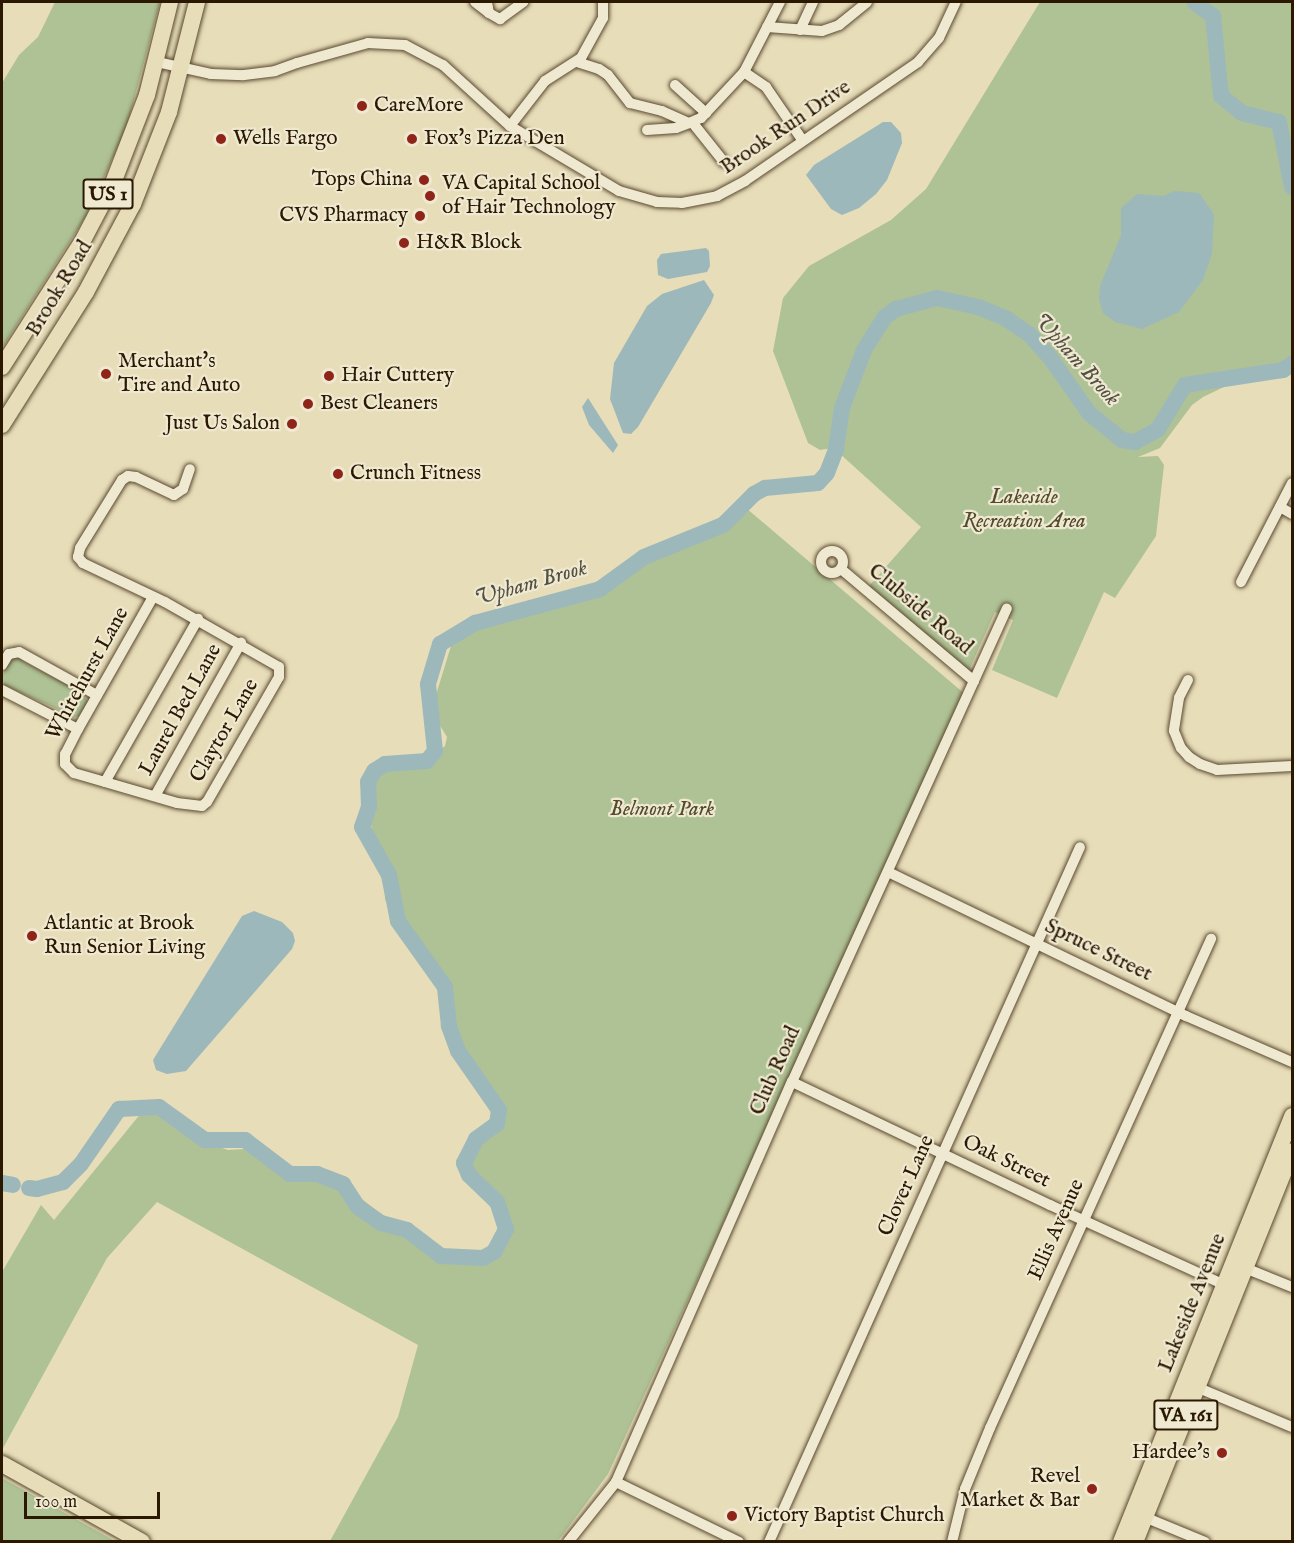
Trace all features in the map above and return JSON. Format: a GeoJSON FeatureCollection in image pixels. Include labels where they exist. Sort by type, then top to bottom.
{"type":"FeatureCollection","features":[{"type":"Feature","properties":{"kind":"main road","name":"Brook Road"},"geometry":{"type":"LineString","coordinates":[[2,368],[82,242],[105,200],[138,123],[157,62],[170,2]]}},
{"type":"Feature","properties":{"kind":"main road","name":"Brook Road"},"geometry":{"type":"LineString","coordinates":[[2,425],[81,300],[128,214],[158,143],[182,68],[197,2]]}},
{"type":"Feature","properties":{"kind":"main road","name":"Lakeside Avenue"},"geometry":{"type":"LineString","coordinates":[[1121,1542],[1139,1515],[1231,1287],[1293,1116]]}},
{"type":"Feature","properties":{"kind":"main road","name":"Lakeside Avenue"},"geometry":{"type":"LineString","coordinates":[[1231,1287],[1245,1268],[1293,1151]]}},
{"type":"Feature","properties":{"kind":"main road"},"geometry":{"type":"LineString","coordinates":[[2,1464],[142,1542]]}},
{"type":"Feature","properties":{"kind":"main road","name":"Lakeside Avenue"},"geometry":{"type":"LineString","coordinates":[[1136,1542],[1139,1515]]}},
{"type":"Feature","properties":{"kind":"street"},"geometry":{"type":"LineString","coordinates":[[475,2],[500,19],[523,2]]}},
{"type":"Feature","properties":{"kind":"street"},"geometry":{"type":"LineString","coordinates":[[488,2],[489,13]]}},
{"type":"Feature","properties":{"kind":"street"},"geometry":{"type":"LineString","coordinates":[[510,126],[545,81],[577,62],[603,18],[603,2]]}},
{"type":"Feature","properties":{"kind":"street"},"geometry":{"type":"LineString","coordinates":[[647,130],[676,128],[706,113],[744,72],[780,2]]}},
{"type":"Feature","properties":{"kind":"street"},"geometry":{"type":"LineString","coordinates":[[800,30],[813,2]]}},
{"type":"Feature","properties":{"kind":"street"},"geometry":{"type":"LineString","coordinates":[[767,27],[822,32],[839,25],[867,2]]}},
{"type":"Feature","properties":{"kind":"street","name":"Brook Run Drive"},"geometry":{"type":"LineString","coordinates":[[182,68],[227,75],[265,73],[353,46],[393,42],[424,52],[443,65],[510,126],[619,191],[668,204],[698,201],[727,192],[803,141],[924,56],[939,38],[956,2]]}},
{"type":"Feature","properties":{"kind":"street"},"geometry":{"type":"LineString","coordinates":[[157,62],[182,68]]}},
{"type":"Feature","properties":{"kind":"street"},"geometry":{"type":"LineString","coordinates":[[577,62],[599,69],[608,75],[630,103],[662,111],[690,122],[724,162]]}},
{"type":"Feature","properties":{"kind":"street"},"geometry":{"type":"LineString","coordinates":[[744,72],[766,87],[803,141]]}},
{"type":"Feature","properties":{"kind":"street"},"geometry":{"type":"LineString","coordinates":[[675,84],[706,113]]}},
{"type":"Feature","properties":{"kind":"street","name":"Claytor Lane"},"geometry":{"type":"LineString","coordinates":[[190,469],[183,489],[174,495],[136,477],[128,476],[122,480],[78,552],[83,563],[198,619],[277,665],[280,673],[207,802]]}},
{"type":"Feature","properties":{"kind":"street"},"geometry":{"type":"LineString","coordinates":[[1242,582],[1293,483]]}},
{"type":"Feature","properties":{"kind":"street"},"geometry":{"type":"LineString","coordinates":[[1280,507],[1293,514]]}},
{"type":"Feature","properties":{"kind":"street","name":"Clubside Road"},"geometry":{"type":"LineString","coordinates":[[841,569],[974,681]]}},
{"type":"Feature","properties":{"kind":"street","name":"Whitehurst Lane"},"geometry":{"type":"LineString","coordinates":[[153,597],[78,729],[65,754],[65,764],[74,773],[196,807],[207,802]]}},
{"type":"Feature","properties":{"kind":"street","name":"Club Road"},"geometry":{"type":"LineString","coordinates":[[568,1542],[616,1482],[792,1082],[1007,608]]}},
{"type":"Feature","properties":{"kind":"street"},"geometry":{"type":"LineString","coordinates":[[105,782],[198,619]]}},
{"type":"Feature","properties":{"kind":"street","name":"Laurel Bed Lane"},"geometry":{"type":"LineString","coordinates":[[155,796],[241,643]]}},
{"type":"Feature","properties":{"kind":"street"},"geometry":{"type":"LineString","coordinates":[[2,665],[9,654],[19,652],[97,695]]}},
{"type":"Feature","properties":{"kind":"street"},"geometry":{"type":"LineString","coordinates":[[1188,680],[1176,706],[1174,732],[1181,748],[1189,757],[1217,770],[1293,766]]}},
{"type":"Feature","properties":{"kind":"street"},"geometry":{"type":"LineString","coordinates":[[2,690],[78,729]]}},
{"type":"Feature","properties":{"kind":"street","name":"Clover Lane"},"geometry":{"type":"LineString","coordinates":[[769,1542],[1080,847]]}},
{"type":"Feature","properties":{"kind":"street","name":"Spruce Street"},"geometry":{"type":"LineString","coordinates":[[888,872],[1176,1011],[1293,1062]]}},
{"type":"Feature","properties":{"kind":"street","name":"Ellis Avenue"},"geometry":{"type":"LineString","coordinates":[[952,1542],[972,1472],[1176,1011],[1211,939]]}},
{"type":"Feature","properties":{"kind":"street","name":"Oak Street"},"geometry":{"type":"LineString","coordinates":[[792,1082],[1083,1220],[1231,1287]]}},
{"type":"Feature","properties":{"kind":"street"},"geometry":{"type":"LineString","coordinates":[[1245,1268],[1293,1287]]}},
{"type":"Feature","properties":{"kind":"street"},"geometry":{"type":"LineString","coordinates":[[1191,1385],[1293,1427]]}},
{"type":"Feature","properties":{"kind":"street"},"geometry":{"type":"LineString","coordinates":[[616,1482],[739,1542]]}},
{"type":"Feature","properties":{"kind":"street"},"geometry":{"type":"LineString","coordinates":[[1139,1515],[1205,1542]]}},
{"type":"Feature","properties":{"kind":"green space"},"geometry":{"type":"Polygon","coordinates":[[[55,2],[160,2],[126,129],[86,216],[2,348],[2,83],[19,55],[38,37],[55,2]]]}},
{"type":"Feature","properties":{"kind":"green space","name":"Lakeside Recreation Area"},"geometry":{"type":"Polygon","coordinates":[[[1040,2],[1292,2],[1292,370],[1226,386],[1203,397],[1192,405],[1160,448],[1138,457],[1158,456],[1164,465],[1156,536],[1115,598],[1104,592],[1057,698],[992,670],[1013,620],[995,612],[969,670],[869,586],[921,527],[839,453],[838,447],[820,450],[808,443],[773,351],[783,298],[809,266],[891,220],[926,189],[1040,2]]]}},
{"type":"Feature","properties":{"kind":"green space","name":"Belmont Park"},"geometry":{"type":"Polygon","coordinates":[[[746,508],[966,695],[608,1474],[558,1541],[330,1541],[398,1417],[418,1345],[157,1202],[107,1258],[2,1450],[2,1272],[41,1205],[54,1220],[146,1107],[168,1108],[189,1131],[205,1142],[228,1150],[245,1149],[296,1168],[326,1183],[344,1185],[386,1218],[400,1224],[414,1226],[432,1252],[443,1260],[462,1263],[481,1259],[494,1247],[502,1235],[504,1222],[501,1207],[460,1168],[461,1161],[501,1126],[469,1054],[456,1040],[452,1030],[455,1008],[453,1000],[432,974],[412,935],[391,912],[385,899],[384,870],[368,815],[372,776],[381,764],[390,762],[413,766],[426,762],[445,746],[447,737],[431,711],[451,646],[463,633],[513,613],[610,589],[663,553],[746,508]]]}},
{"type":"Feature","properties":{"kind":"green space"},"geometry":{"type":"Polygon","coordinates":[[[16,657],[83,693],[88,703],[79,716],[69,719],[66,713],[4,685],[2,675],[9,662],[16,657]]]}},
{"type":"Feature","properties":{"kind":"green space"},"geometry":{"type":"Polygon","coordinates":[[[2,1478],[115,1541],[2,1541],[2,1478]]]}},
{"type":"Feature","properties":{"kind":"water"},"geometry":{"type":"Polygon","coordinates":[[[883,122],[891,122],[901,133],[902,143],[887,180],[876,194],[859,208],[842,215],[831,209],[806,175],[814,165],[883,122]]]}},
{"type":"Feature","properties":{"kind":"water"},"geometry":{"type":"Polygon","coordinates":[[[1175,191],[1199,193],[1214,214],[1212,254],[1203,280],[1179,312],[1142,329],[1115,322],[1103,313],[1099,299],[1100,286],[1121,235],[1121,208],[1137,194],[1163,196],[1175,191]]]}},
{"type":"Feature","properties":{"kind":"water"},"geometry":{"type":"Polygon","coordinates":[[[706,248],[709,251],[710,266],[707,272],[668,279],[658,275],[657,260],[661,254],[706,248]]]}},
{"type":"Feature","properties":{"kind":"water"},"geometry":{"type":"Polygon","coordinates":[[[704,280],[714,295],[711,303],[638,427],[631,434],[623,433],[610,399],[614,363],[647,306],[662,294],[704,280]]]}},
{"type":"Feature","properties":{"kind":"water"},"geometry":{"type":"Polygon","coordinates":[[[588,398],[618,445],[613,453],[589,425],[582,407],[588,398]]]}},
{"type":"Feature","properties":{"kind":"water"},"geometry":{"type":"Polygon","coordinates":[[[254,911],[282,922],[293,933],[295,941],[292,949],[186,1071],[167,1074],[156,1070],[153,1060],[242,916],[254,911]]]}},
{"type":"Feature","properties":{"kind":"waterway","name":"Upham Brook"},"geometry":{"type":"LineString","coordinates":[[1194,2],[1213,16],[1221,96],[1242,113],[1279,122],[1292,187]]}},
{"type":"Feature","properties":{"kind":"waterway","name":"Upham Brook"},"geometry":{"type":"LineString","coordinates":[[29,1188],[37,1189],[63,1182],[81,1164],[119,1109],[159,1107],[205,1140],[245,1140],[290,1174],[317,1174],[343,1184],[358,1207],[381,1223],[407,1230],[441,1256],[483,1258],[494,1252],[506,1229],[497,1202],[469,1175],[464,1163],[476,1139],[497,1124],[499,1110],[458,1051],[449,1026],[445,987],[398,921],[389,875],[362,827],[369,807],[368,782],[374,771],[385,764],[427,761],[435,751],[428,684],[440,644],[475,623],[600,589],[644,557],[723,525],[754,494],[765,488],[818,483],[827,473],[836,449],[842,408],[864,350],[885,317],[896,309],[937,298],[978,307],[1005,318],[1029,334],[1049,356],[1089,413],[1122,440],[1135,442],[1158,429],[1185,385],[1283,370],[1292,364]]}},
{"type":"Feature","properties":{"kind":"waterway","name":"Upham Brook"},"geometry":{"type":"LineString","coordinates":[[2,1183],[13,1185]]}},
{"type":"Feature","properties":{"kind":"place","name":"CareMore"},"geometry":{"type":"Point","coordinates":[362,106]}},
{"type":"Feature","properties":{"kind":"place","name":"Wells Fargo"},"geometry":{"type":"Point","coordinates":[221,139]}},
{"type":"Feature","properties":{"kind":"place","name":"Fox's Pizza Den"},"geometry":{"type":"Point","coordinates":[412,139]}},
{"type":"Feature","properties":{"kind":"place","name":"Tops China"},"geometry":{"type":"Point","coordinates":[424,180]}},
{"type":"Feature","properties":{"kind":"place","name":"VA Capital School of Hair Technology"},"geometry":{"type":"Point","coordinates":[430,196]}},
{"type":"Feature","properties":{"kind":"place","name":"CVS Pharmacy"},"geometry":{"type":"Point","coordinates":[420,216]}},
{"type":"Feature","properties":{"kind":"place","name":"H&R Block"},"geometry":{"type":"Point","coordinates":[404,243]}},
{"type":"Feature","properties":{"kind":"place","name":"Merchant's Tire and Auto"},"geometry":{"type":"Point","coordinates":[106,374]}},
{"type":"Feature","properties":{"kind":"place","name":"Hair Cuttery"},"geometry":{"type":"Point","coordinates":[329,376]}},
{"type":"Feature","properties":{"kind":"place","name":"Best Cleaners"},"geometry":{"type":"Point","coordinates":[308,404]}},
{"type":"Feature","properties":{"kind":"place","name":"Just Us Salon"},"geometry":{"type":"Point","coordinates":[292,424]}},
{"type":"Feature","properties":{"kind":"place","name":"Crunch Fitness"},"geometry":{"type":"Point","coordinates":[338,474]}},
{"type":"Feature","properties":{"kind":"place","name":"Atlantic at Brook Run Senior Living"},"geometry":{"type":"Point","coordinates":[32,936]}},
{"type":"Feature","properties":{"kind":"place","name":"Hardee's"},"geometry":{"type":"Point","coordinates":[1222,1453]}},
{"type":"Feature","properties":{"kind":"place","name":"Revel Market & Bar"},"geometry":{"type":"Point","coordinates":[1092,1489]}},
{"type":"Feature","properties":{"kind":"place","name":"Victory Baptist Church"},"geometry":{"type":"Point","coordinates":[732,1516]}}]}
